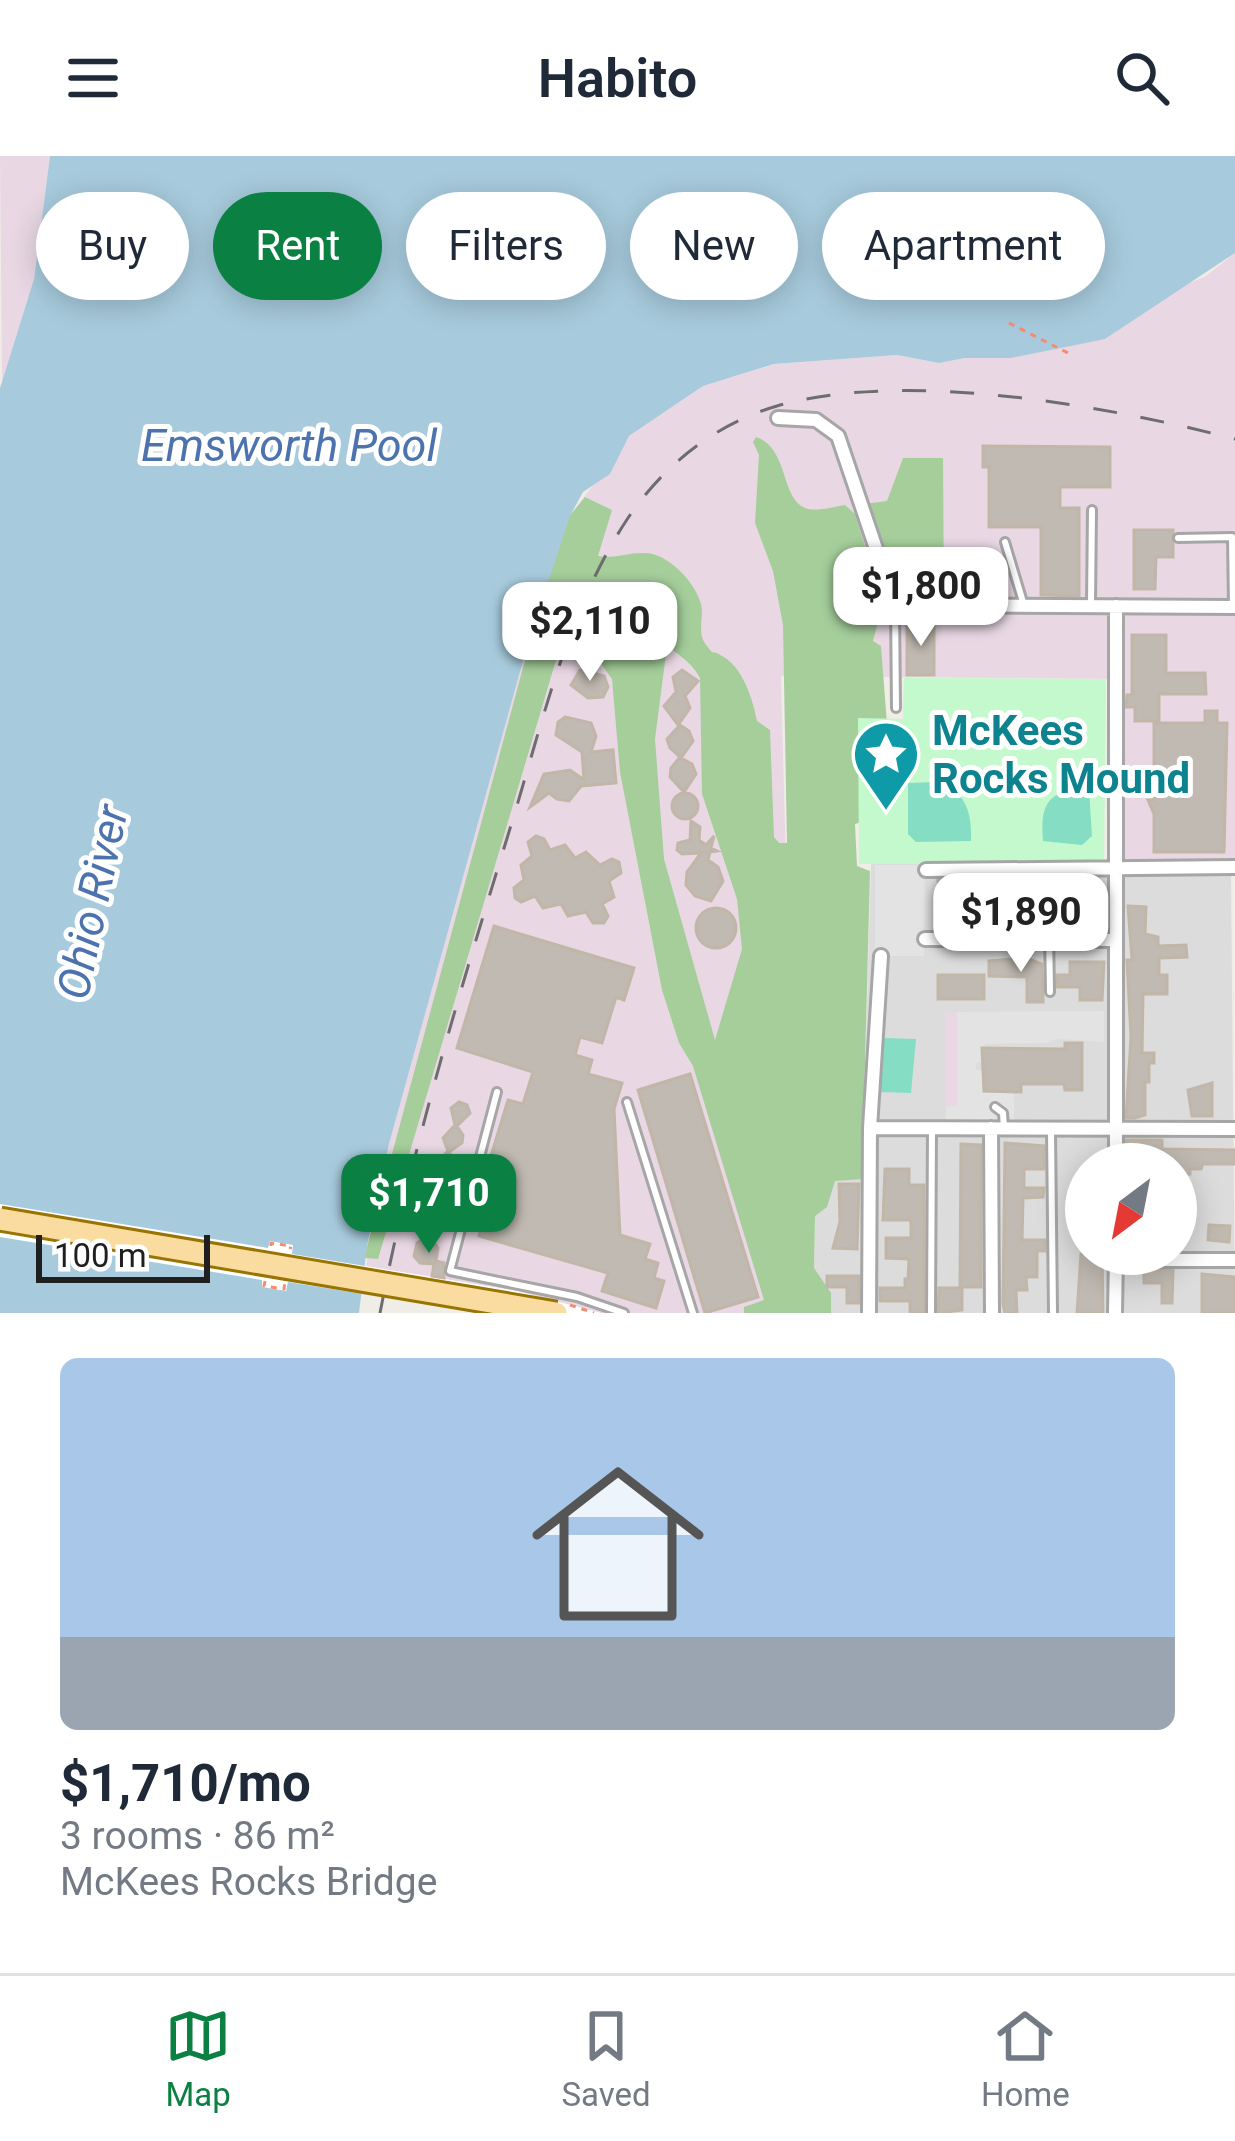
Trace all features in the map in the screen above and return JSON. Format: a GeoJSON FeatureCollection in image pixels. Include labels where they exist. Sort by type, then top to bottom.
{"type":"FeatureCollection","features":[{"type":"Feature","properties":{"kind":"main road"},"geometry":{"type":"LineString","coordinates":[[0,1220],[556,1313]]}},
{"type":"Feature","properties":{"kind":"street"},"geometry":{"type":"LineString","coordinates":[[778,418],[816,420],[838,436],[895,605],[1234,607]]}},
{"type":"Feature","properties":{"kind":"street"},"geometry":{"type":"LineString","coordinates":[[1116,606],[1116,1143]]}},
{"type":"Feature","properties":{"kind":"street"},"geometry":{"type":"LineString","coordinates":[[926,870],[1235,867]]}},
{"type":"Feature","properties":{"kind":"street"},"geometry":{"type":"LineString","coordinates":[[925,939],[1115,940]]}},
{"type":"Feature","properties":{"kind":"street"},"geometry":{"type":"LineString","coordinates":[[869,1313],[870,1128],[881,956]]}},
{"type":"Feature","properties":{"kind":"street"},"geometry":{"type":"LineString","coordinates":[[870,1128],[1235,1129]]}},
{"type":"Feature","properties":{"kind":"street"},"geometry":{"type":"LineString","coordinates":[[992,1313],[998,1128]]}},
{"type":"Feature","properties":{"kind":"street"},"geometry":{"type":"LineString","coordinates":[[1197,1260],[1235,1261]]}},
{"type":"Feature","properties":{"kind":"street"},"geometry":{"type":"LineString","coordinates":[[1115,1313],[1116,1275]]}},
{"type":"Feature","properties":{"kind":"lane"},"geometry":{"type":"LineString","coordinates":[[1090,606],[1092,510]]}},
{"type":"Feature","properties":{"kind":"lane"},"geometry":{"type":"LineString","coordinates":[[1178,538],[1232,537],[1234,607]]}},
{"type":"Feature","properties":{"kind":"lane"},"geometry":{"type":"LineString","coordinates":[[1004,542],[1023,606]]}},
{"type":"Feature","properties":{"kind":"lane"},"geometry":{"type":"LineString","coordinates":[[895,605],[896,708]]}},
{"type":"Feature","properties":{"kind":"lane"},"geometry":{"type":"LineString","coordinates":[[1048,870],[1050,992]]}},
{"type":"Feature","properties":{"kind":"lane"},"geometry":{"type":"LineString","coordinates":[[497,1093],[450,1270],[624,1313]]}},
{"type":"Feature","properties":{"kind":"lane"},"geometry":{"type":"LineString","coordinates":[[627,1102],[693,1313]]}},
{"type":"Feature","properties":{"kind":"lane"},"geometry":{"type":"LineString","coordinates":[[995,1107],[1004,1113],[998,1128]]}},
{"type":"Feature","properties":{"kind":"lane"},"geometry":{"type":"LineString","coordinates":[[932,1128],[932,1313]]}},
{"type":"Feature","properties":{"kind":"lane"},"geometry":{"type":"LineString","coordinates":[[1051,1128],[1053,1313]]}},
{"type":"Feature","properties":{"kind":"path"},"geometry":{"type":"LineString","coordinates":[[1009,323],[1068,353]]}},
{"type":"Feature","properties":{"kind":"shaded area"},"geometry":{"type":"Polygon","coordinates":[[[0,156],[50,156],[45,192],[36,192],[34,279],[2,382],[0,156]]]}},
{"type":"Feature","properties":{"kind":"shaded area"},"geometry":{"type":"Polygon","coordinates":[[[1235,253],[1235,867],[1116,870],[1115,679],[781,676],[798,1313],[601,1313],[517,1291],[366,1266],[389,1144],[528,643],[570,516],[629,436],[703,386],[775,364],[897,355],[939,363],[1011,358],[1206,276],[1235,253]]]}},
{"type":"Feature","properties":{"kind":"shaded area"},"geometry":{"type":"Polygon","coordinates":[[[871,864],[1104,864],[1106,877],[1231,873],[1235,1313],[831,1313],[831,1294],[814,1269],[815,1215],[834,1181],[862,1178],[871,864]]]}},
{"type":"Feature","properties":{"kind":"shaded area"},"geometry":{"type":"Polygon","coordinates":[[[875,865],[925,865],[924,956],[875,956],[875,865]]]}},
{"type":"Feature","properties":{"kind":"shaded area"},"geometry":{"type":"Polygon","coordinates":[[[1104,1011],[1104,1042],[1058,1039],[985,1044],[982,1062],[976,1063],[976,1070],[982,1070],[982,1092],[1014,1093],[1014,1120],[946,1120],[946,1107],[957,1106],[957,1012],[1104,1011]]]}},
{"type":"Feature","properties":{"kind":"shaded area"},"geometry":{"type":"Polygon","coordinates":[[[957,1012],[957,1107],[946,1107],[946,1013],[957,1012]]]}},
{"type":"Feature","properties":{"kind":"green space"},"geometry":{"type":"Polygon","coordinates":[[[756,437],[774,451],[797,502],[814,510],[845,505],[855,514],[883,603],[873,641],[881,646],[888,737],[865,821],[855,824],[857,866],[870,871],[862,1179],[835,1181],[827,1207],[815,1216],[814,1268],[831,1293],[831,1313],[744,1313],[744,1307],[764,1300],[693,1066],[679,1043],[662,990],[620,772],[612,679],[597,658],[607,646],[628,648],[650,640],[666,654],[655,739],[664,859],[715,1040],[742,949],[737,899],[702,794],[700,678],[657,634],[666,616],[658,601],[638,585],[618,587],[600,607],[593,622],[598,634],[588,652],[559,650],[378,1259],[364,1258],[556,545],[567,519],[585,497],[612,510],[598,556],[653,554],[678,569],[697,593],[704,641],[711,652],[736,668],[757,721],[770,730],[774,837],[787,843],[783,625],[773,571],[755,523],[756,437]]]}},
{"type":"Feature","properties":{"kind":"green space"},"geometry":{"type":"Polygon","coordinates":[[[903,458],[943,458],[944,605],[896,604],[863,504],[887,501],[903,458]]]}},
{"type":"Feature","properties":{"kind":"green space"},"geometry":{"type":"Polygon","coordinates":[[[904,678],[1106,679],[1104,864],[859,864],[858,718],[903,719],[904,678]]]}},
{"type":"Feature","properties":{"kind":"green space"},"geometry":{"type":"Polygon","coordinates":[[[935,782],[954,791],[965,804],[971,841],[916,842],[908,834],[908,783],[935,782]]]}},
{"type":"Feature","properties":{"kind":"green space"},"geometry":{"type":"Polygon","coordinates":[[[1089,790],[1092,836],[1082,845],[1043,841],[1043,817],[1050,801],[1064,792],[1089,790]]]}},
{"type":"Feature","properties":{"kind":"green space"},"geometry":{"type":"Polygon","coordinates":[[[883,1038],[916,1039],[911,1093],[879,1092],[883,1038]]]}},
{"type":"Feature","properties":{"kind":"water","name":"Emsworth Pool"},"geometry":{"type":"Polygon","coordinates":[[[50,156],[1235,156],[1235,253],[1105,339],[1011,358],[939,363],[897,355],[774,364],[703,386],[629,436],[610,474],[583,492],[570,516],[528,643],[389,1144],[367,1246],[359,1313],[0,1313],[0,388],[36,264],[36,300],[189,300],[189,192],[45,192],[50,156]]]}},
{"type":"Feature","properties":{"kind":"pier"},"geometry":{"type":"Polygon","coordinates":[[[0,1204],[268,1248],[270,1241],[293,1245],[292,1254],[517,1291],[601,1313],[481,1313],[288,1282],[286,1291],[262,1287],[262,1280],[0,1237],[0,1204]]]}},
{"type":"Feature","properties":{"kind":"building"},"geometry":{"type":"Polygon","coordinates":[[[983,446],[1110,447],[1110,487],[1060,487],[1060,508],[1079,508],[1079,596],[1041,595],[1041,527],[989,527],[989,467],[983,467],[983,446]]]}},
{"type":"Feature","properties":{"kind":"building"},"geometry":{"type":"Polygon","coordinates":[[[1134,530],[1173,530],[1173,557],[1156,557],[1155,589],[1134,589],[1134,530]]]}},
{"type":"Feature","properties":{"kind":"building"},"geometry":{"type":"Polygon","coordinates":[[[634,597],[648,603],[654,617],[648,631],[634,637],[620,631],[614,617],[620,603],[634,597]]]}},
{"type":"Feature","properties":{"kind":"building"},"geometry":{"type":"Polygon","coordinates":[[[907,623],[934,623],[934,675],[907,675],[907,623]]]}},
{"type":"Feature","properties":{"kind":"building"},"geometry":{"type":"Polygon","coordinates":[[[1132,635],[1166,635],[1166,673],[1205,673],[1206,694],[1159,694],[1159,721],[1135,721],[1135,707],[1126,707],[1127,695],[1132,695],[1132,635]]]}},
{"type":"Feature","properties":{"kind":"building"},"geometry":{"type":"Polygon","coordinates":[[[580,670],[604,676],[608,687],[603,697],[588,698],[571,685],[580,670]]]}},
{"type":"Feature","properties":{"kind":"building"},"geometry":{"type":"Polygon","coordinates":[[[682,670],[698,681],[685,696],[690,708],[678,725],[664,706],[676,692],[673,677],[682,670]]]}},
{"type":"Feature","properties":{"kind":"building"},"geometry":{"type":"Polygon","coordinates":[[[1205,711],[1217,711],[1217,723],[1227,723],[1224,852],[1154,852],[1154,814],[1148,800],[1154,800],[1154,723],[1205,723],[1205,711]]]}},
{"type":"Feature","properties":{"kind":"building"},"geometry":{"type":"Polygon","coordinates":[[[565,717],[591,723],[596,736],[591,752],[613,750],[616,783],[581,786],[569,801],[549,793],[530,807],[544,774],[570,770],[584,780],[582,752],[556,735],[558,722],[565,717]]]}},
{"type":"Feature","properties":{"kind":"building"},"geometry":{"type":"Polygon","coordinates":[[[680,725],[693,741],[681,758],[692,764],[696,774],[684,792],[670,777],[680,757],[667,739],[680,725]]]}},
{"type":"Feature","properties":{"kind":"building"},"geometry":{"type":"Polygon","coordinates":[[[685,793],[698,806],[685,819],[672,806],[685,793]]]}},
{"type":"Feature","properties":{"kind":"building"},"geometry":{"type":"Polygon","coordinates":[[[691,821],[700,827],[699,840],[706,845],[714,836],[711,848],[717,851],[710,852],[708,860],[718,867],[723,881],[711,901],[695,896],[686,885],[687,872],[701,853],[677,850],[678,843],[690,840],[691,821]]]}},
{"type":"Feature","properties":{"kind":"building"},"geometry":{"type":"Polygon","coordinates":[[[536,836],[550,850],[565,845],[575,858],[586,852],[600,865],[612,859],[619,862],[621,873],[609,881],[614,897],[602,904],[608,916],[604,923],[593,923],[586,912],[568,916],[561,904],[543,908],[535,896],[521,902],[515,898],[514,888],[524,880],[521,865],[532,856],[528,842],[536,836]]]}},
{"type":"Feature","properties":{"kind":"building"},"geometry":{"type":"Polygon","coordinates":[[[1056,879],[1071,879],[1071,894],[1103,894],[1103,929],[1056,929],[1056,879]]]}},
{"type":"Feature","properties":{"kind":"building"},"geometry":{"type":"Polygon","coordinates":[[[938,880],[962,880],[962,897],[968,897],[968,906],[1041,904],[1041,925],[956,919],[956,905],[948,905],[948,896],[939,896],[938,880]]]}},
{"type":"Feature","properties":{"kind":"building"},"geometry":{"type":"Polygon","coordinates":[[[1128,906],[1146,907],[1145,934],[1158,937],[1158,946],[1186,945],[1187,957],[1159,958],[1159,975],[1167,975],[1167,994],[1143,994],[1142,1053],[1154,1053],[1154,1063],[1149,1063],[1149,1082],[1145,1082],[1145,1115],[1135,1118],[1126,1118],[1131,1037],[1127,960],[1132,960],[1128,906]]]}},
{"type":"Feature","properties":{"kind":"building"},"geometry":{"type":"Polygon","coordinates":[[[716,908],[730,914],[736,928],[730,942],[716,948],[702,942],[696,928],[702,914],[716,908]]]}},
{"type":"Feature","properties":{"kind":"building"},"geometry":{"type":"Polygon","coordinates":[[[494,926],[634,968],[624,1000],[616,997],[602,1043],[580,1037],[575,1055],[592,1060],[588,1074],[622,1083],[614,1109],[620,1235],[650,1244],[645,1259],[658,1263],[654,1278],[664,1281],[656,1308],[602,1291],[608,1273],[479,1236],[480,1231],[469,1228],[508,1100],[523,1104],[533,1072],[457,1048],[494,926]]]}},
{"type":"Feature","properties":{"kind":"building"},"geometry":{"type":"Polygon","coordinates":[[[1026,958],[1042,964],[1043,1002],[1027,1002],[1027,977],[989,976],[989,961],[1026,958]]]}},
{"type":"Feature","properties":{"kind":"building"},"geometry":{"type":"Polygon","coordinates":[[[1070,962],[1104,962],[1102,1000],[1080,1000],[1080,987],[1057,987],[1057,975],[1070,975],[1070,962]]]}},
{"type":"Feature","properties":{"kind":"building"},"geometry":{"type":"Polygon","coordinates":[[[938,975],[984,975],[984,999],[938,999],[938,975]]]}},
{"type":"Feature","properties":{"kind":"building"},"geometry":{"type":"Polygon","coordinates":[[[1065,1043],[1082,1043],[1082,1090],[1065,1090],[1064,1084],[1021,1084],[1021,1092],[984,1091],[982,1048],[1065,1049],[1065,1043]]]}},
{"type":"Feature","properties":{"kind":"building"},"geometry":{"type":"Polygon","coordinates":[[[690,1074],[758,1297],[705,1313],[638,1090],[690,1074]]]}},
{"type":"Feature","properties":{"kind":"building"},"geometry":{"type":"Polygon","coordinates":[[[1212,1083],[1212,1116],[1192,1116],[1188,1090],[1212,1083]]]}},
{"type":"Feature","properties":{"kind":"building"},"geometry":{"type":"Polygon","coordinates":[[[459,1102],[470,1113],[457,1126],[462,1143],[449,1152],[455,1170],[443,1178],[450,1193],[438,1204],[444,1226],[431,1235],[421,1219],[434,1205],[430,1187],[441,1178],[435,1164],[448,1151],[443,1138],[455,1125],[451,1108],[459,1102]]]}},
{"type":"Feature","properties":{"kind":"building"},"geometry":{"type":"Polygon","coordinates":[[[1126,1140],[1162,1140],[1162,1143],[1126,1140]]]}},
{"type":"Feature","properties":{"kind":"building"},"geometry":{"type":"Polygon","coordinates":[[[1005,1143],[1044,1146],[1044,1169],[1024,1169],[1024,1188],[1044,1188],[1043,1197],[1023,1198],[1022,1240],[1045,1240],[1045,1251],[1037,1251],[1037,1277],[1026,1277],[1027,1290],[1016,1290],[1017,1313],[1005,1313],[1003,1304],[1005,1143]]]}},
{"type":"Feature","properties":{"kind":"building"},"geometry":{"type":"Polygon","coordinates":[[[961,1144],[981,1145],[981,1287],[960,1287],[961,1144]]]}},
{"type":"Feature","properties":{"kind":"building"},"geometry":{"type":"Polygon","coordinates":[[[1197,1149],[1235,1150],[1235,1164],[1203,1164],[1197,1169],[1197,1149]]]}},
{"type":"Feature","properties":{"kind":"building"},"geometry":{"type":"Polygon","coordinates":[[[885,1169],[909,1169],[909,1185],[924,1185],[924,1313],[910,1313],[910,1301],[880,1301],[880,1288],[905,1288],[908,1279],[909,1259],[886,1258],[886,1238],[911,1238],[911,1220],[883,1220],[885,1169]]]}},
{"type":"Feature","properties":{"kind":"building"},"geometry":{"type":"Polygon","coordinates":[[[839,1184],[859,1184],[857,1249],[833,1248],[840,1222],[839,1184]]]}},
{"type":"Feature","properties":{"kind":"building"},"geometry":{"type":"Polygon","coordinates":[[[1209,1225],[1230,1226],[1229,1242],[1208,1240],[1209,1225]]]}},
{"type":"Feature","properties":{"kind":"building"},"geometry":{"type":"Polygon","coordinates":[[[429,1235],[438,1248],[436,1261],[444,1263],[444,1278],[432,1276],[434,1264],[420,1263],[414,1256],[417,1243],[429,1235]]]}},
{"type":"Feature","properties":{"kind":"building"},"geometry":{"type":"Polygon","coordinates":[[[1202,1274],[1235,1277],[1235,1313],[1202,1313],[1202,1274]]]}},
{"type":"Feature","properties":{"kind":"building"},"geometry":{"type":"Polygon","coordinates":[[[1080,1275],[1102,1275],[1103,1313],[1077,1313],[1080,1275]]]}},
{"type":"Feature","properties":{"kind":"building"},"geometry":{"type":"Polygon","coordinates":[[[1144,1275],[1173,1275],[1172,1303],[1162,1303],[1162,1283],[1144,1283],[1144,1275]]]}},
{"type":"Feature","properties":{"kind":"building"},"geometry":{"type":"Polygon","coordinates":[[[827,1276],[859,1276],[859,1303],[847,1303],[847,1287],[827,1287],[827,1276]]]}},
{"type":"Feature","properties":{"kind":"building"},"geometry":{"type":"Polygon","coordinates":[[[939,1288],[962,1288],[962,1310],[938,1313],[939,1288]]]}},
{"type":"Feature","properties":{"kind":"railway"},"geometry":{"type":"LineString","coordinates":[[380,1313],[439,1066],[559,666],[607,553],[658,481],[693,449],[733,424],[777,406],[828,395],[945,391],[1006,396],[1128,415],[1235,439]]}},
{"type":"Feature","properties":{"kind":"place","name":"McKees Rocks Mound"},"geometry":{"type":"Point","coordinates":[886,813]}},
{"type":"Feature","properties":{"kind":"water label","name":"Ohio River"},"geometry":{"type":"Point","coordinates":[92,902]}}]}
